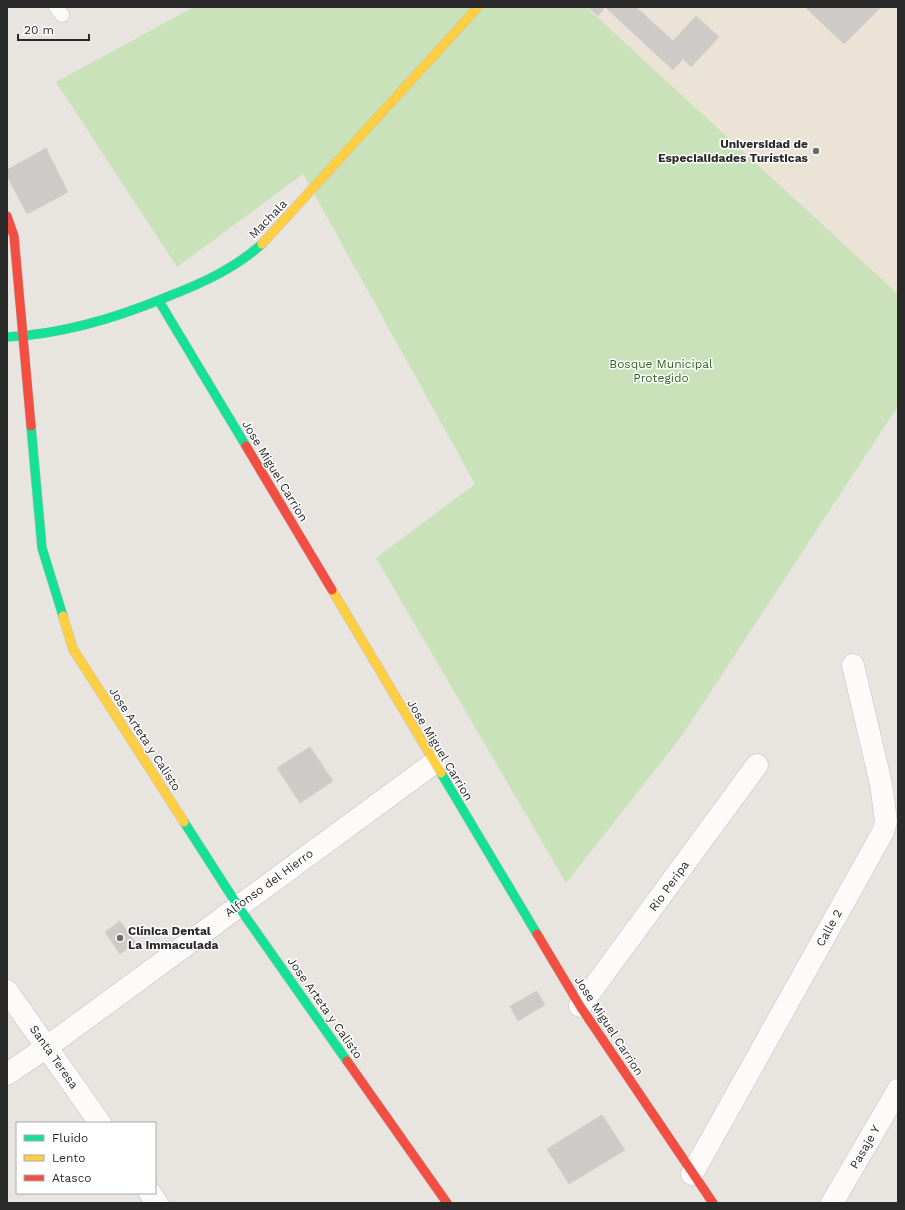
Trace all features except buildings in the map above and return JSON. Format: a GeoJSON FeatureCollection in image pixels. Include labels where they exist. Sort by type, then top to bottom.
{"type":"FeatureCollection","features":[{"type":"Feature","properties":{"kind":"street","name":"Machala"},"geometry":{"type":"LineString","coordinates":[[7,337],[61,333],[98,322],[159,301],[244,260],[267,239],[478,7]]}},
{"type":"Feature","properties":{"kind":"street","name":"Jose Arteta y Calisto"},"geometry":{"type":"LineString","coordinates":[[7,216],[14,236],[42,548],[73,649],[238,906],[447,1203]]}},
{"type":"Feature","properties":{"kind":"street","name":"Jose Miguel Carrion"},"geometry":{"type":"LineString","coordinates":[[159,301],[580,1006],[713,1203]]}},
{"type":"Feature","properties":{"kind":"street","name":"Calle 2"},"geometry":{"type":"LineString","coordinates":[[692,1174],[883,832],[886,821],[881,784],[853,665]]}},
{"type":"Feature","properties":{"kind":"street","name":"Alfonso del Hierro"},"geometry":{"type":"LineString","coordinates":[[7,1074],[434,763]]}},
{"type":"Feature","properties":{"kind":"street","name":"Rio Peripa"},"geometry":{"type":"LineString","coordinates":[[580,1006],[757,765]]}},
{"type":"Feature","properties":{"kind":"street","name":"Santa Teresa"},"geometry":{"type":"LineString","coordinates":[[7,991],[99,1122]]}},
{"type":"Feature","properties":{"kind":"street","name":"Pasaje Y"},"geometry":{"type":"LineString","coordinates":[[832,1203],[898,1090]]}},
{"type":"Feature","properties":{"kind":"street"},"geometry":{"type":"LineString","coordinates":[[151,1194],[157,1203]]}},
{"type":"Feature","properties":{"kind":"shaded area","name":"Universidad de Especialidades Turísticas"},"geometry":{"type":"Polygon","coordinates":[[[569,7],[898,7],[898,295],[569,7]]]}},
{"type":"Feature","properties":{"kind":"green space","name":"Bosque Municipal Protegido"},"geometry":{"type":"Polygon","coordinates":[[[194,7],[586,7],[898,294],[898,406],[681,737],[566,883],[376,558],[475,484],[303,174],[177,267],[56,82],[194,7]]]}},
{"type":"Feature","properties":{"kind":"traffic: fast"},"geometry":{"type":"LineString","coordinates":[[7,337],[70,329],[130,311],[182,291],[230,268],[262,244]]}},
{"type":"Feature","properties":{"kind":"traffic: fast"},"geometry":{"type":"LineString","coordinates":[[159,301],[246,446]]}},
{"type":"Feature","properties":{"kind":"traffic: fast"},"geometry":{"type":"LineString","coordinates":[[31,426],[42,548],[63,616]]}},
{"type":"Feature","properties":{"kind":"traffic: fast"},"geometry":{"type":"LineString","coordinates":[[441,773],[537,934]]}},
{"type":"Feature","properties":{"kind":"traffic: fast"},"geometry":{"type":"LineString","coordinates":[[184,822],[238,906],[347,1061]]}},
{"type":"Feature","properties":{"kind":"traffic: slow"},"geometry":{"type":"LineString","coordinates":[[262,244],[478,7]]}},
{"type":"Feature","properties":{"kind":"traffic: slow"},"geometry":{"type":"LineString","coordinates":[[332,590],[441,773]]}},
{"type":"Feature","properties":{"kind":"traffic: slow"},"geometry":{"type":"LineString","coordinates":[[63,616],[73,649],[184,822]]}},
{"type":"Feature","properties":{"kind":"traffic: jam"},"geometry":{"type":"LineString","coordinates":[[7,216],[14,236],[31,426]]}},
{"type":"Feature","properties":{"kind":"traffic: jam"},"geometry":{"type":"LineString","coordinates":[[246,446],[332,590]]}},
{"type":"Feature","properties":{"kind":"traffic: jam"},"geometry":{"type":"LineString","coordinates":[[537,934],[580,1006],[713,1203]]}},
{"type":"Feature","properties":{"kind":"traffic: jam"},"geometry":{"type":"LineString","coordinates":[[347,1061],[447,1203]]}},
{"type":"Feature","properties":{"kind":"place","name":"Universidad de Especialidades Turísticas"},"geometry":{"type":"Point","coordinates":[816,151]}},
{"type":"Feature","properties":{"kind":"place","name":"Clínica Dental La Immaculada"},"geometry":{"type":"Point","coordinates":[120,938]}}]}
